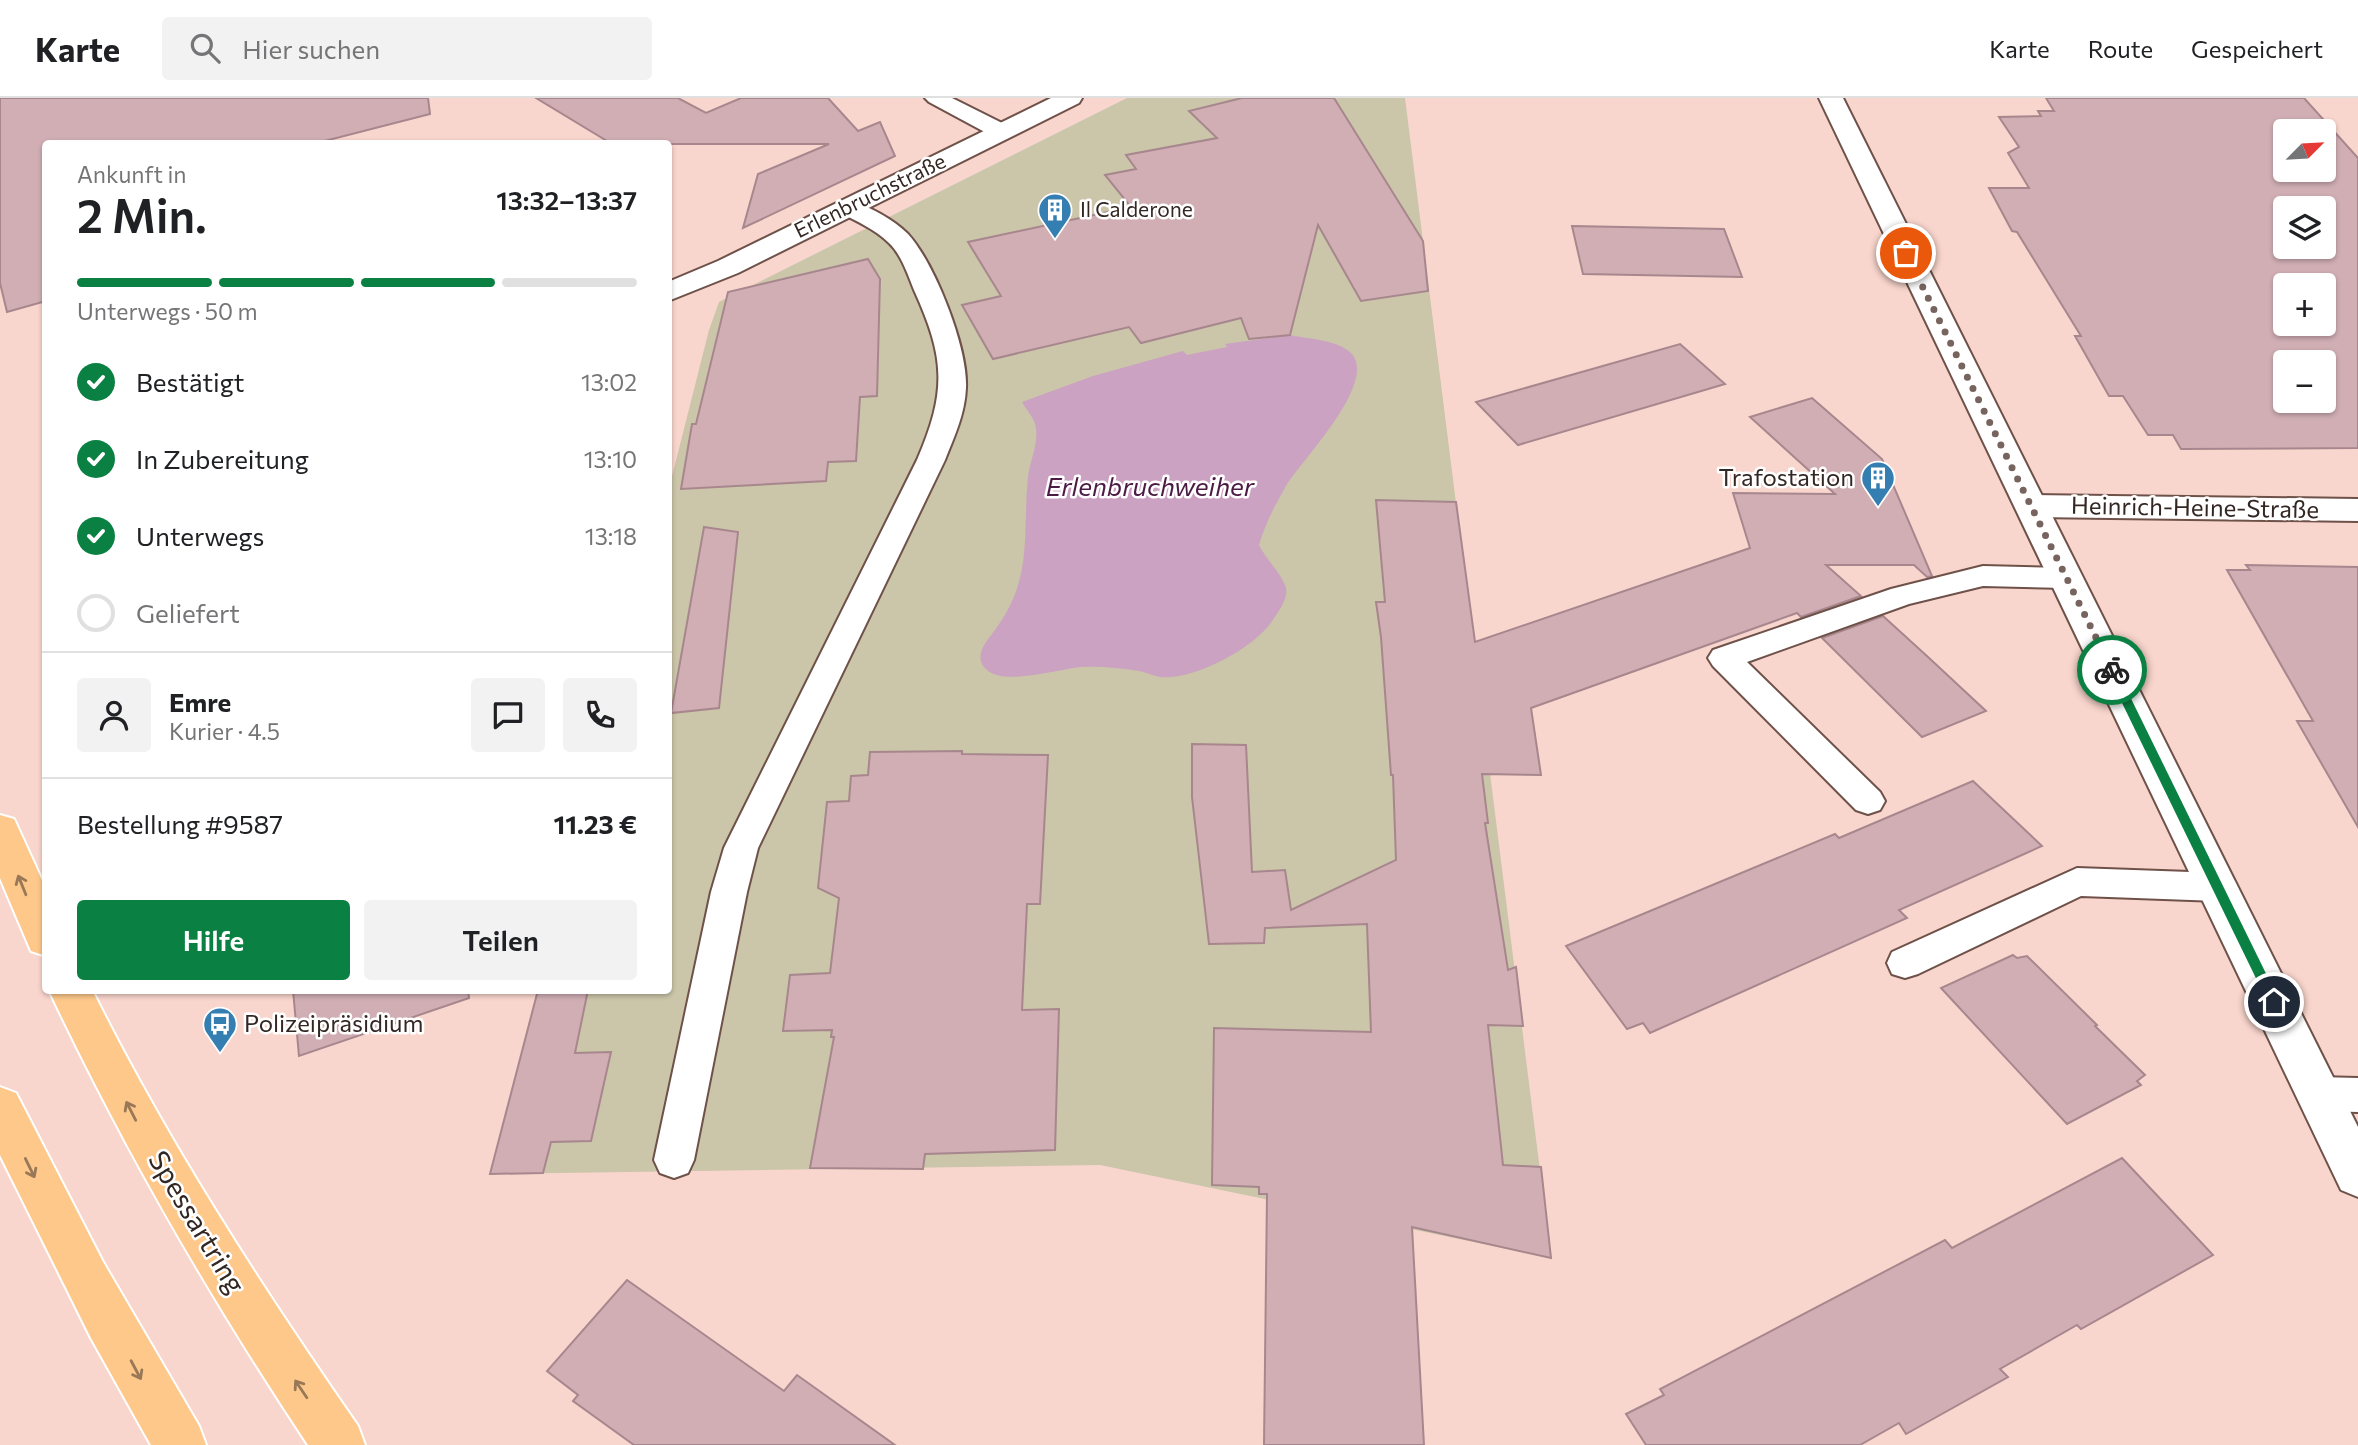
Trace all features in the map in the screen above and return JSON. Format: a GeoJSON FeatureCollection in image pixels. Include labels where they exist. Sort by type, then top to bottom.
{"type":"FeatureCollection","features":[{"type":"Feature","properties":{"kind":"main road"},"geometry":{"type":"LineString","coordinates":[[0,830],[42,930]]}},
{"type":"Feature","properties":{"kind":"main road","name":"Spessartring"},"geometry":{"type":"LineString","coordinates":[[72,994],[133,1115],[256,1319],[340,1445]]}},
{"type":"Feature","properties":{"kind":"main road"},"geometry":{"type":"LineString","coordinates":[[0,1107],[63,1235],[153,1401],[180,1445]]}},
{"type":"Feature","properties":{"kind":"street","name":"Erlenbruchstraße"},"geometry":{"type":"LineString","coordinates":[[672,291],[728,267],[1070,98]]}},
{"type":"Feature","properties":{"kind":"street"},"geometry":{"type":"LineString","coordinates":[[1831,98],[2358,1175]]}},
{"type":"Feature","properties":{"kind":"street","name":"Heinrich-Heine-Straße"},"geometry":{"type":"LineString","coordinates":[[2032,506],[2358,510]]}},
{"type":"Feature","properties":{"kind":"lane"},"geometry":{"type":"LineString","coordinates":[[936,98],[1002,132]]}},
{"type":"Feature","properties":{"kind":"lane"},"geometry":{"type":"LineString","coordinates":[[674,1160],[729,892],[741,848],[932,460],[950,409],[953,373],[943,330],[902,240],[847,207]]}},
{"type":"Feature","properties":{"kind":"lane"},"geometry":{"type":"LineString","coordinates":[[1868,801],[1724,658],[1902,596],[1983,576],[2066,578]]}},
{"type":"Feature","properties":{"kind":"lane"},"geometry":{"type":"LineString","coordinates":[[1905,963],[2077,882],[2218,887]]}},
{"type":"Feature","properties":{"kind":"lane"},"geometry":{"type":"LineString","coordinates":[[2318,1094],[2358,1095]]}},
{"type":"Feature","properties":{"kind":"shaded area"},"geometry":{"type":"Polygon","coordinates":[[[1127,98],[1405,98],[1551,1258],[1100,1165],[490,1174],[538,994],[672,994],[672,476],[709,330],[719,302],[1127,98]]]}},
{"type":"Feature","properties":{"kind":"water","name":"Erlenbruchweiher"},"geometry":{"type":"Polygon","coordinates":[[[1290,335],[1339,345],[1351,353],[1357,366],[1355,382],[1347,401],[1286,486],[1261,537],[1259,545],[1286,589],[1284,602],[1266,629],[1223,660],[1174,677],[1103,667],[1081,667],[1018,677],[995,675],[987,670],[981,661],[981,652],[1015,595],[1024,559],[1028,477],[1036,430],[1034,421],[1022,402],[1093,376],[1183,351],[1187,355],[1227,347],[1225,344],[1290,335]]]}},
{"type":"Feature","properties":{"kind":"building"},"geometry":{"type":"Polygon","coordinates":[[[0,98],[428,98],[430,114],[329,140],[42,140],[42,302],[7,312],[0,283],[0,98]]]}},
{"type":"Feature","properties":{"kind":"building"},"geometry":{"type":"Polygon","coordinates":[[[536,98],[678,98],[706,113],[741,98],[828,98],[858,131],[880,122],[895,156],[743,228],[758,174],[829,144],[672,144],[672,140],[605,140],[536,98]]]}},
{"type":"Feature","properties":{"kind":"building"},"geometry":{"type":"Polygon","coordinates":[[[1242,98],[1334,98],[1423,241],[1428,291],[1361,301],[1318,225],[1290,335],[1249,339],[1241,318],[1141,343],[1129,327],[993,359],[962,305],[1001,296],[968,242],[1131,207],[1105,175],[1136,169],[1126,155],[1217,138],[1189,111],[1242,98]]]}},
{"type":"Feature","properties":{"kind":"building"},"geometry":{"type":"Polygon","coordinates":[[[2046,98],[2304,98],[2323,119],[2273,119],[2273,182],[2336,182],[2336,134],[2358,158],[2358,448],[2181,449],[2173,435],[2148,435],[2123,396],[2109,396],[2075,336],[2081,336],[2017,232],[2012,231],[1989,188],[2029,188],[2008,153],[2019,147],[1999,117],[2041,116],[2038,111],[2054,111],[2046,98]]]}},
{"type":"Feature","properties":{"kind":"building"},"geometry":{"type":"Polygon","coordinates":[[[1572,226],[1724,229],[1742,277],[1583,274],[1572,226]]]}},
{"type":"Feature","properties":{"kind":"building"},"geometry":{"type":"Polygon","coordinates":[[[868,259],[880,279],[877,396],[860,397],[856,461],[828,462],[826,481],[681,489],[692,424],[696,424],[728,292],[868,259]]]}},
{"type":"Feature","properties":{"kind":"building"},"geometry":{"type":"Polygon","coordinates":[[[1680,344],[1725,384],[1518,445],[1476,402],[1680,344]]]}},
{"type":"Feature","properties":{"kind":"building"},"geometry":{"type":"Polygon","coordinates":[[[1812,398],[1882,459],[1932,576],[1927,577],[1914,565],[1826,565],[1861,596],[1801,617],[1797,613],[1531,708],[1541,775],[1482,774],[1488,823],[1485,823],[1508,970],[1516,967],[1523,1026],[1488,1025],[1503,1165],[1541,1167],[1551,1258],[1412,1227],[1424,1445],[1264,1445],[1267,1194],[1259,1194],[1259,1187],[1212,1185],[1214,1028],[1371,1032],[1367,924],[1265,928],[1264,943],[1209,944],[1192,797],[1192,744],[1246,745],[1252,872],[1285,870],[1291,910],[1396,860],[1393,775],[1376,602],[1385,602],[1376,500],[1456,502],[1475,642],[1750,548],[1733,493],[1835,494],[1750,417],[1812,398]]]}},
{"type":"Feature","properties":{"kind":"building"},"geometry":{"type":"Polygon","coordinates":[[[704,527],[738,532],[719,708],[672,713],[704,527]]]}},
{"type":"Feature","properties":{"kind":"building"},"geometry":{"type":"Polygon","coordinates":[[[2246,565],[2358,567],[2358,827],[2297,721],[2313,721],[2227,570],[2250,570],[2246,565]]]}},
{"type":"Feature","properties":{"kind":"building"},"geometry":{"type":"Polygon","coordinates":[[[1883,616],[1986,711],[1922,737],[1822,638],[1883,616]]]}},
{"type":"Feature","properties":{"kind":"building"},"geometry":{"type":"Polygon","coordinates":[[[962,751],[962,754],[1048,755],[1040,904],[1027,904],[1022,1010],[1059,1009],[1055,1150],[925,1154],[923,1169],[810,1168],[834,1037],[831,1037],[832,1030],[783,1031],[790,975],[830,973],[839,898],[818,888],[827,802],[849,801],[851,776],[868,775],[870,752],[962,751]]]}},
{"type":"Feature","properties":{"kind":"building"},"geometry":{"type":"Polygon","coordinates":[[[1973,781],[2042,846],[1899,910],[1907,918],[1650,1033],[1643,1023],[1627,1029],[1566,946],[1835,834],[1839,838],[1973,781]]]}},
{"type":"Feature","properties":{"kind":"building"},"geometry":{"type":"Polygon","coordinates":[[[2013,955],[2017,958],[2027,956],[2097,1025],[2095,1026],[2145,1075],[2137,1081],[2141,1085],[2067,1124],[1941,988],[2013,955]]]}},
{"type":"Feature","properties":{"kind":"building"},"geometry":{"type":"Polygon","coordinates":[[[293,994],[468,994],[469,998],[299,1056],[293,994]]]}},
{"type":"Feature","properties":{"kind":"building"},"geometry":{"type":"Polygon","coordinates":[[[537,994],[587,994],[575,1053],[611,1052],[591,1141],[551,1142],[543,1173],[490,1174],[537,994]]]}},
{"type":"Feature","properties":{"kind":"building"},"geometry":{"type":"Polygon","coordinates":[[[2122,1158],[2213,1255],[2081,1329],[2077,1325],[2000,1369],[2008,1377],[1906,1434],[1899,1423],[1860,1445],[1646,1445],[1626,1414],[1664,1395],[1660,1389],[1945,1240],[1952,1248],[2122,1158]]]}},
{"type":"Feature","properties":{"kind":"building"},"geometry":{"type":"Polygon","coordinates":[[[627,1280],[784,1391],[797,1375],[895,1445],[634,1445],[573,1401],[578,1395],[547,1371],[627,1280]]]}},
{"type":"Feature","properties":{"kind":"way so far"},"geometry":{"type":"LineString","coordinates":[[1906,253],[2112,670]]}},
{"type":"Feature","properties":{"kind":"place","name":"Il Calderone"},"geometry":{"type":"Point","coordinates":[1055,240]}},
{"type":"Feature","properties":{"kind":"place","name":"Trafostation"},"geometry":{"type":"Point","coordinates":[1878,508]}},
{"type":"Feature","properties":{"kind":"place","name":"Polizeipräsidium"},"geometry":{"type":"Point","coordinates":[220,1054]}},
{"type":"Feature","properties":{"kind":"route"},"geometry":{"type":"LineString","coordinates":[[2112,670],[2274,1002]]}}]}
